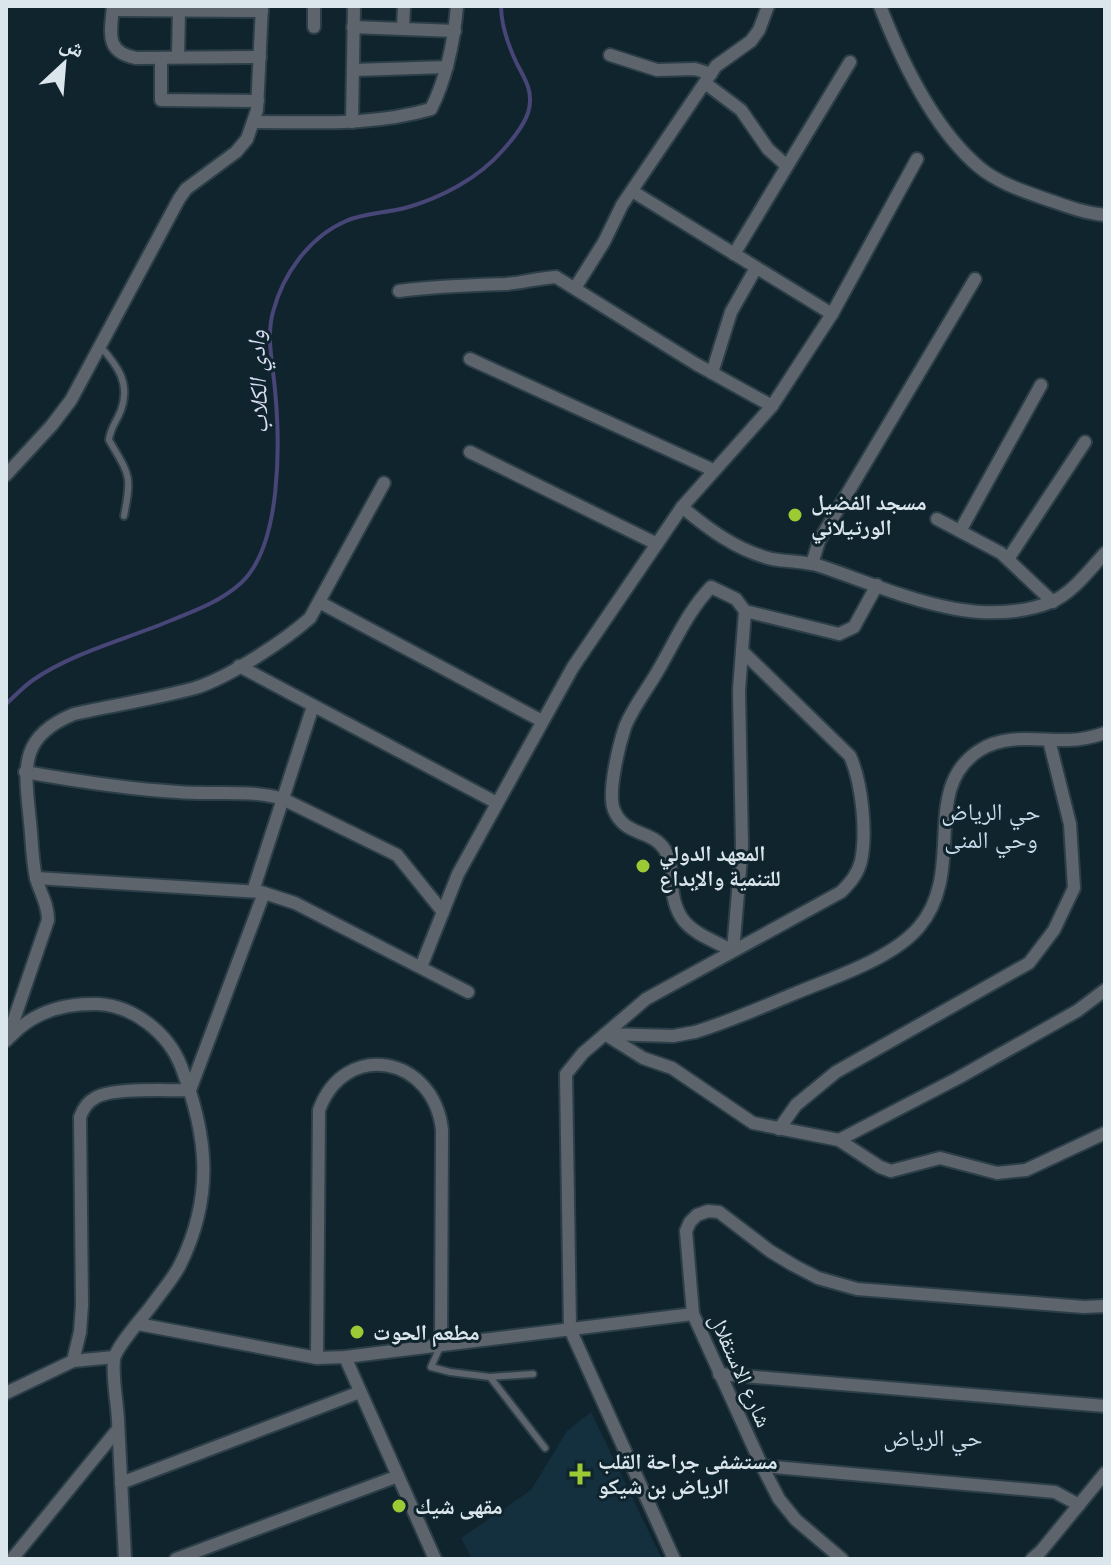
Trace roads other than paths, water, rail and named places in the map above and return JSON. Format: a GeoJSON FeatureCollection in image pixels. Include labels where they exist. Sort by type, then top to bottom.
{"type":"FeatureCollection","features":[{"type":"Feature","properties":{"kind":"street"},"geometry":{"type":"LineString","coordinates":[[314,6],[314,27]]}},
{"type":"Feature","properties":{"kind":"street"},"geometry":{"type":"LineString","coordinates":[[352,122],[354,6]]}},
{"type":"Feature","properties":{"kind":"street"},"geometry":{"type":"LineString","coordinates":[[403,27],[404,6]]}},
{"type":"Feature","properties":{"kind":"street"},"geometry":{"type":"LineString","coordinates":[[255,122],[352,122],[403,117],[431,109],[447,67],[457,6]]}},
{"type":"Feature","properties":{"kind":"street"},"geometry":{"type":"LineString","coordinates":[[575,288],[632,191],[716,66],[751,41],[768,6]]}},
{"type":"Feature","properties":{"kind":"street"},"geometry":{"type":"LineString","coordinates":[[880,6],[900,57],[954,142],[981,169],[1018,189],[1087,213],[1105,215]]}},
{"type":"Feature","properties":{"kind":"street"},"geometry":{"type":"LineString","coordinates":[[6,475],[71,400],[179,199],[197,180],[236,152],[255,122],[258,101],[260,57],[262,9],[113,8],[111,41],[125,56],[260,57]]}},
{"type":"Feature","properties":{"kind":"street"},"geometry":{"type":"LineString","coordinates":[[178,57],[179,10]]}},
{"type":"Feature","properties":{"kind":"street"},"geometry":{"type":"LineString","coordinates":[[353,27],[455,31]]}},
{"type":"Feature","properties":{"kind":"street"},"geometry":{"type":"LineString","coordinates":[[610,55],[657,70],[695,69],[741,110],[768,149],[787,166]]}},
{"type":"Feature","properties":{"kind":"street"},"geometry":{"type":"LineString","coordinates":[[161,58],[161,100],[258,101]]}},
{"type":"Feature","properties":{"kind":"street"},"geometry":{"type":"LineString","coordinates":[[734,254],[850,62]]}},
{"type":"Feature","properties":{"kind":"street"},"geometry":{"type":"LineString","coordinates":[[354,70],[447,67]]}},
{"type":"Feature","properties":{"kind":"street"},"geometry":{"type":"LineString","coordinates":[[421,967],[458,874],[573,667],[682,507],[772,406],[832,314],[917,159]]}},
{"type":"Feature","properties":{"kind":"street"},"geometry":{"type":"LineString","coordinates":[[632,191],[832,314]]}},
{"type":"Feature","properties":{"kind":"street"},"geometry":{"type":"LineString","coordinates":[[712,373],[731,312],[756,268]]}},
{"type":"Feature","properties":{"kind":"street"},"geometry":{"type":"LineString","coordinates":[[399,291],[486,283],[509,284],[556,277],[712,373],[772,406]]}},
{"type":"Feature","properties":{"kind":"street"},"geometry":{"type":"LineString","coordinates":[[812,564],[819,541],[975,279]]}},
{"type":"Feature","properties":{"kind":"street"},"geometry":{"type":"LineString","coordinates":[[470,359],[713,470]]}},
{"type":"Feature","properties":{"kind":"street"},"geometry":{"type":"LineString","coordinates":[[960,531],[1041,385]]}},
{"type":"Feature","properties":{"kind":"street"},"geometry":{"type":"LineString","coordinates":[[1008,559],[1085,442]]}},
{"type":"Feature","properties":{"kind":"street"},"geometry":{"type":"LineString","coordinates":[[470,452],[657,544]]}},
{"type":"Feature","properties":{"kind":"street"},"geometry":{"type":"LineString","coordinates":[[7,1041],[48,920],[48,907],[36,878],[25,772],[29,751],[37,737],[57,721],[74,714],[195,687],[239,666],[294,632],[310,618],[384,483]]}},
{"type":"Feature","properties":{"kind":"street"},"geometry":{"type":"LineString","coordinates":[[682,507],[715,534],[770,559],[812,564],[937,606],[1000,614],[1053,602],[1073,587],[1105,553]]}},
{"type":"Feature","properties":{"kind":"street"},"geometry":{"type":"LineString","coordinates":[[937,519],[1008,559],[1053,602]]}},
{"type":"Feature","properties":{"kind":"street"},"geometry":{"type":"LineString","coordinates":[[745,611],[839,634],[854,627],[877,585]]}},
{"type":"Feature","properties":{"kind":"street"},"geometry":{"type":"LineString","coordinates":[[711,587],[736,599],[745,611],[738,705],[742,846],[733,951],[690,930],[679,917],[666,852],[658,841],[621,824],[612,807],[616,765],[626,724],[695,604],[711,587]]}},
{"type":"Feature","properties":{"kind":"street"},"geometry":{"type":"LineString","coordinates":[[319,602],[542,721]]}},
{"type":"Feature","properties":{"kind":"street"},"geometry":{"type":"LineString","coordinates":[[674,1559],[570,1329],[566,1074],[583,1053],[646,999],[841,892],[853,880],[861,863],[864,831],[855,767],[850,756],[744,653]]}},
{"type":"Feature","properties":{"kind":"street"},"geometry":{"type":"LineString","coordinates":[[239,666],[497,803]]}},
{"type":"Feature","properties":{"kind":"street"},"geometry":{"type":"LineString","coordinates":[[190,1090],[258,892],[313,706]]}},
{"type":"Feature","properties":{"kind":"street"},"geometry":{"type":"LineString","coordinates":[[605,1034],[673,1036],[695,1032],[864,965],[904,940],[919,926],[939,892],[944,871],[949,788],[964,763],[995,742],[1073,740],[1105,733]]}},
{"type":"Feature","properties":{"kind":"street"},"geometry":{"type":"LineString","coordinates":[[779,1129],[796,1105],[836,1072],[1029,963],[1054,930],[1074,888],[1070,824],[1049,740]]}},
{"type":"Feature","properties":{"kind":"street"},"geometry":{"type":"LineString","coordinates":[[25,772],[115,787],[181,793],[265,794],[283,799],[397,855],[443,912]]}},
{"type":"Feature","properties":{"kind":"street"},"geometry":{"type":"LineString","coordinates":[[36,878],[258,892],[295,903],[468,992]]}},
{"type":"Feature","properties":{"kind":"street"},"geometry":{"type":"LineString","coordinates":[[839,1140],[1064,1019],[1105,990]]}},
{"type":"Feature","properties":{"kind":"street"},"geometry":{"type":"LineString","coordinates":[[7,1041],[19,1027],[36,1016],[79,1004],[103,1004],[124,1009],[143,1019],[159,1032],[178,1058],[190,1090],[205,1151],[204,1185],[196,1225],[179,1267],[114,1357],[125,1559]]}},
{"type":"Feature","properties":{"kind":"street"},"geometry":{"type":"LineString","coordinates":[[605,1034],[643,1058],[672,1068],[753,1123],[839,1140],[891,1171],[940,1158],[997,1173],[1012,1173],[1026,1170],[1105,1133]]}},
{"type":"Feature","properties":{"kind":"street"},"geometry":{"type":"LineString","coordinates":[[317,1358],[319,1110],[339,1080],[374,1065],[389,1065],[415,1077],[433,1096],[440,1111],[441,1345]]}},
{"type":"Feature","properties":{"kind":"street"},"geometry":{"type":"LineString","coordinates":[[73,1361],[82,1305],[80,1117],[84,1107],[94,1098],[108,1093],[190,1090]]}},
{"type":"Feature","properties":{"kind":"street","name":"شارع الاستقلال"},"geometry":{"type":"LineString","coordinates":[[842,1559],[796,1520],[779,1499],[693,1314],[686,1231],[697,1215],[708,1211],[719,1212],[770,1251],[818,1278],[838,1285],[901,1293],[1105,1306]]}},
{"type":"Feature","properties":{"kind":"street"},"geometry":{"type":"LineString","coordinates":[[138,1324],[317,1358],[693,1314]]}},
{"type":"Feature","properties":{"kind":"street"},"geometry":{"type":"LineString","coordinates":[[6,1393],[73,1361],[114,1357]]}},
{"type":"Feature","properties":{"kind":"street"},"geometry":{"type":"LineString","coordinates":[[345,1357],[431,1558]]}},
{"type":"Feature","properties":{"kind":"street"},"geometry":{"type":"LineString","coordinates":[[719,1374],[1105,1406]]}},
{"type":"Feature","properties":{"kind":"street"},"geometry":{"type":"LineString","coordinates":[[121,1483],[360,1392]]}},
{"type":"Feature","properties":{"kind":"street"},"geometry":{"type":"LineString","coordinates":[[12,1559],[118,1429]]}},
{"type":"Feature","properties":{"kind":"street"},"geometry":{"type":"LineString","coordinates":[[762,1466],[1055,1492],[1079,1505]]}},
{"type":"Feature","properties":{"kind":"street"},"geometry":{"type":"LineString","coordinates":[[1032,1559],[1105,1473]]}},
{"type":"Feature","properties":{"kind":"street"},"geometry":{"type":"LineString","coordinates":[[176,1559],[398,1476]]}},
{"type":"Feature","properties":{"kind":"lane"},"geometry":{"type":"LineString","coordinates":[[100,346],[120,368],[122,377],[122,407],[109,440],[129,475],[124,516]]}},
{"type":"Feature","properties":{"kind":"lane"},"geometry":{"type":"LineString","coordinates":[[441,1345],[431,1367],[490,1377],[533,1374]]}},
{"type":"Feature","properties":{"kind":"lane"},"geometry":{"type":"LineString","coordinates":[[490,1377],[545,1448]]}},
{"type":"Feature","properties":{"kind":"waterway","name":"وادي الكلاب"},"geometry":{"type":"LineString","coordinates":[[6,704],[33,680],[66,661],[217,600],[241,583],[254,566],[264,544],[275,492],[278,437],[270,331],[283,284],[299,258],[333,228],[353,218],[405,208],[446,193],[483,169],[514,136],[527,114],[530,96],[506,35],[501,6]]}},
{"type":"Feature","properties":{"kind":"place","name":"مسجد الفضيل الورتيلاني"},"geometry":{"type":"Point","coordinates":[795,515]}},
{"type":"Feature","properties":{"kind":"place","name":"المعهد الدولي للتنمية والإبداع"},"geometry":{"type":"Point","coordinates":[643,866]}},
{"type":"Feature","properties":{"kind":"place","name":"مطعم الحوت"},"geometry":{"type":"Point","coordinates":[357,1332]}},
{"type":"Feature","properties":{"kind":"place","name":"مستشفى جراحة القلب الرياض بن شيكو"},"geometry":{"type":"Point","coordinates":[580,1474]}},
{"type":"Feature","properties":{"kind":"place","name":"مقهى شيك"},"geometry":{"type":"Point","coordinates":[399,1506]}},
{"type":"Feature","properties":{"kind":"district","name":"حي الرياض وحي المنى"},"geometry":{"type":"Point","coordinates":[991,826]}},
{"type":"Feature","properties":{"kind":"district","name":"حي الرياض"},"geometry":{"type":"Point","coordinates":[933,1438]}}]}
